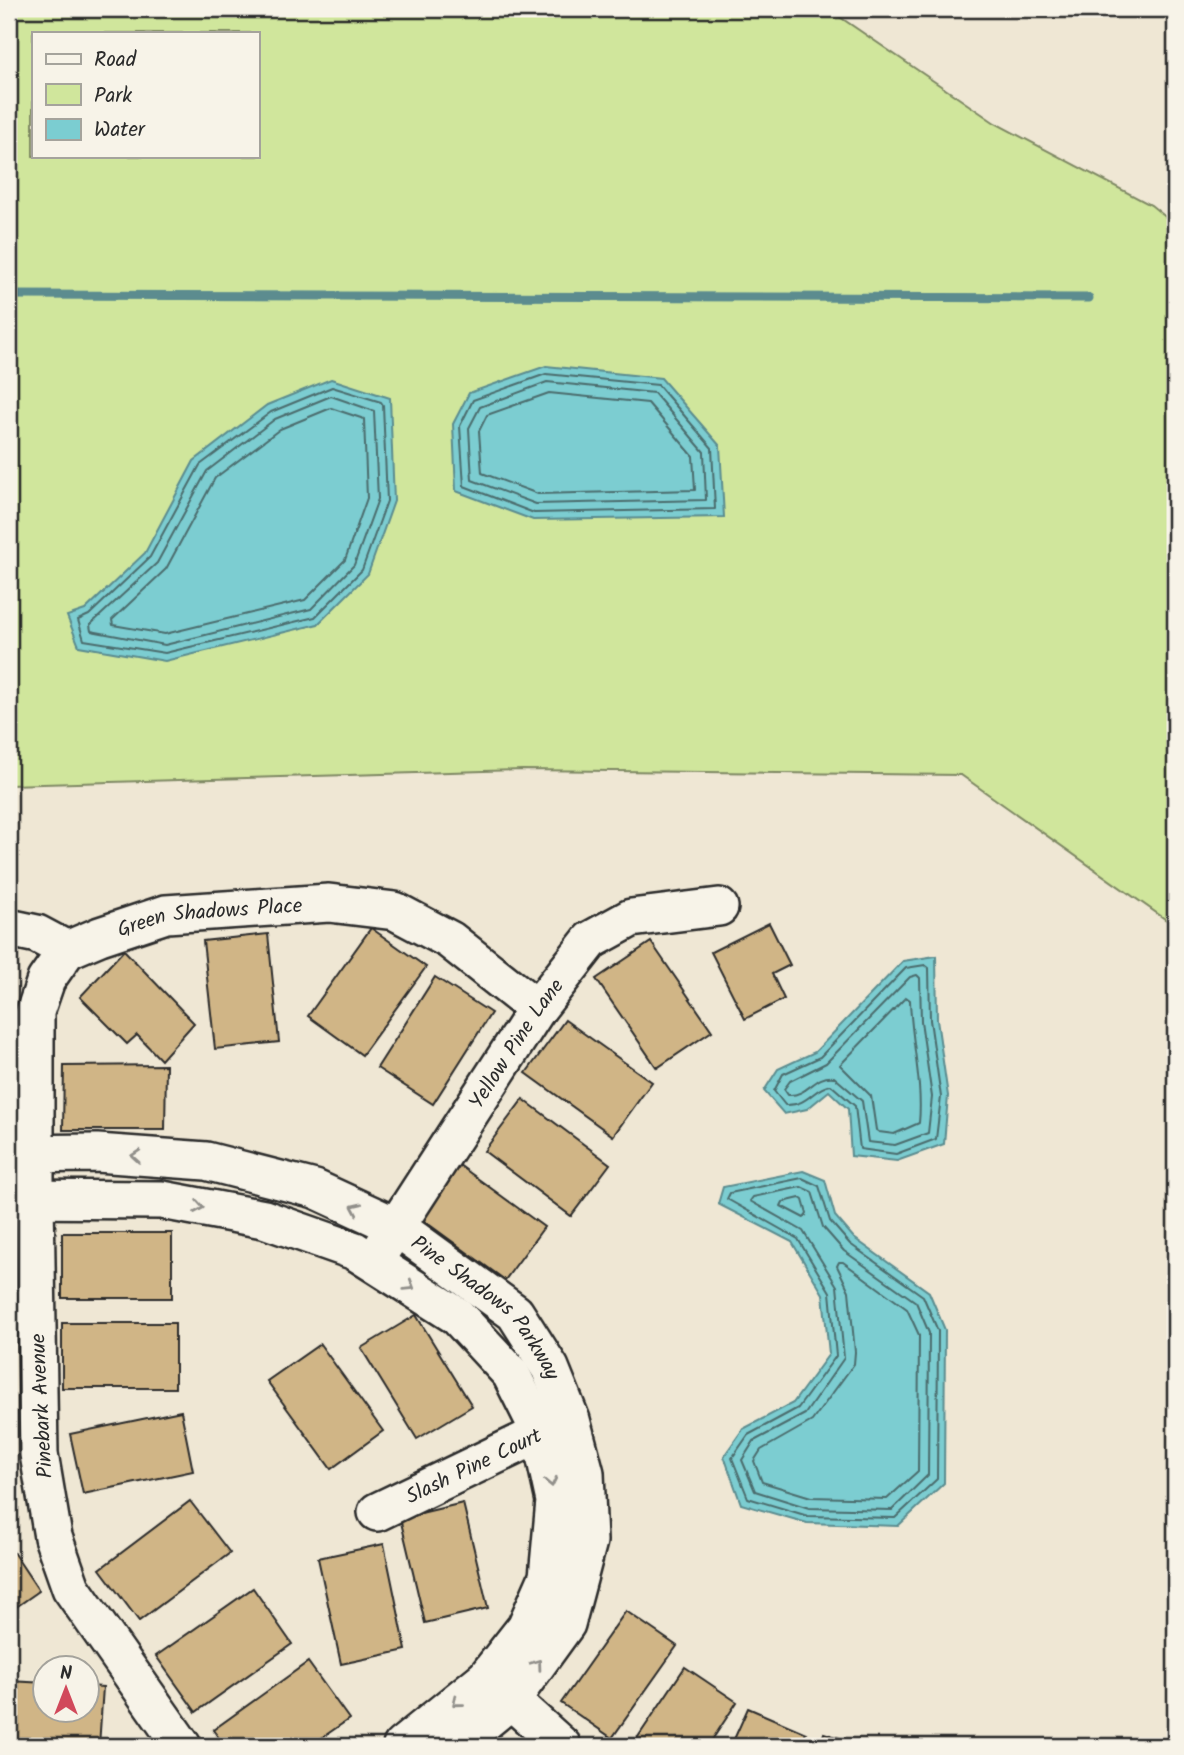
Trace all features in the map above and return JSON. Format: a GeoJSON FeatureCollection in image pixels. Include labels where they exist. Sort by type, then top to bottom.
{"type":"FeatureCollection","features":[{"type":"Feature","properties":{"kind":"lane","name":"Green Shadows Place"},"geometry":{"type":"LineString","coordinates":[[67,950],[100,936],[166,915],[329,904],[395,911],[450,940],[537,1009]]}},
{"type":"Feature","properties":{"kind":"lane","name":"Yellow Pine Lane"},"geometry":{"type":"LineString","coordinates":[[374,1263],[395,1226],[537,1009],[591,940],[631,918],[719,907]]}},
{"type":"Feature","properties":{"kind":"lane"},"geometry":{"type":"LineString","coordinates":[[9,928],[37,934],[67,950],[46,980],[35,1012],[22,1154]]}},
{"type":"Feature","properties":{"kind":"lane","name":"Pine Shadows Parkway"},"geometry":{"type":"LineString","coordinates":[[22,1154],[97,1153],[205,1161],[315,1189],[395,1226],[515,1313],[550,1368],[556,1426],[555,1501],[548,1577],[499,1689],[455,1746]]}},
{"type":"Feature","properties":{"kind":"lane","name":"Pinebark Avenue"},"geometry":{"type":"LineString","coordinates":[[22,1154],[22,1199],[38,1454],[53,1537],[71,1588],[182,1746]]}},
{"type":"Feature","properties":{"kind":"lane","name":"Pine Shadows Parkway"},"geometry":{"type":"LineString","coordinates":[[22,1199],[162,1200],[264,1219],[355,1251],[457,1316],[556,1426]]}},
{"type":"Feature","properties":{"kind":"lane","name":"Slash Pine Court"},"geometry":{"type":"LineString","coordinates":[[377,1512],[556,1426]]}},
{"type":"Feature","properties":{"kind":"lane"},"geometry":{"type":"LineString","coordinates":[[499,1689],[562,1746]]}},
{"type":"Feature","properties":{"kind":"lane","name":"Pine Shadows Parkway"},"geometry":{"type":"LineString","coordinates":[[402,1746],[499,1689]]}},
{"type":"Feature","properties":{"kind":"green space"},"geometry":{"type":"Polygon","coordinates":[[[9,9],[828,9],[995,123],[1151,205],[1174,224],[1175,926],[961,775],[522,770],[9,785],[9,9]]]}},
{"type":"Feature","properties":{"kind":"water"},"geometry":{"type":"Polygon","coordinates":[[[546,366],[661,378],[720,446],[724,517],[533,520],[456,491],[453,424],[469,393],[546,366]]]}},
{"type":"Feature","properties":{"kind":"water"},"geometry":{"type":"Polygon","coordinates":[[[331,379],[390,398],[394,501],[368,574],[318,624],[165,661],[79,646],[67,616],[85,610],[145,553],[194,461],[267,405],[331,379]]]}},
{"type":"Feature","properties":{"kind":"water"},"geometry":{"type":"Polygon","coordinates":[[[936,956],[937,1020],[948,1096],[944,1144],[897,1161],[851,1156],[848,1109],[829,1091],[807,1109],[784,1114],[764,1091],[778,1069],[815,1052],[903,961],[936,956]]]}},
{"type":"Feature","properties":{"kind":"water"},"geometry":{"type":"Polygon","coordinates":[[[803,1171],[825,1180],[835,1216],[854,1238],[929,1292],[945,1330],[944,1483],[898,1526],[807,1523],[741,1504],[724,1456],[743,1429],[793,1403],[829,1354],[823,1294],[792,1242],[718,1204],[723,1187],[803,1171]]]}},
{"type":"Feature","properties":{"kind":"building"},"geometry":{"type":"Polygon","coordinates":[[[769,923],[790,965],[772,974],[784,999],[745,1019],[711,952],[769,923]]]}},
{"type":"Feature","properties":{"kind":"building"},"geometry":{"type":"Polygon","coordinates":[[[371,928],[426,967],[362,1055],[308,1016],[371,928]]]}},
{"type":"Feature","properties":{"kind":"building"},"geometry":{"type":"Polygon","coordinates":[[[268,934],[279,1042],[215,1049],[203,941],[268,934]]]}},
{"type":"Feature","properties":{"kind":"building"},"geometry":{"type":"Polygon","coordinates":[[[651,942],[712,1031],[657,1068],[596,979],[651,942]]]}},
{"type":"Feature","properties":{"kind":"building"},"geometry":{"type":"Polygon","coordinates":[[[124,950],[194,1023],[161,1060],[137,1035],[127,1044],[80,997],[124,950]]]}},
{"type":"Feature","properties":{"kind":"building"},"geometry":{"type":"Polygon","coordinates":[[[435,977],[491,1013],[433,1104],[377,1068],[435,977]]]}},
{"type":"Feature","properties":{"kind":"building"},"geometry":{"type":"Polygon","coordinates":[[[565,1020],[652,1082],[613,1136],[526,1073],[565,1020]]]}},
{"type":"Feature","properties":{"kind":"building"},"geometry":{"type":"Polygon","coordinates":[[[166,1065],[165,1130],[63,1130],[64,1066],[166,1065]]]}},
{"type":"Feature","properties":{"kind":"building"},"geometry":{"type":"Polygon","coordinates":[[[523,1099],[610,1164],[571,1216],[484,1151],[523,1099]]]}},
{"type":"Feature","properties":{"kind":"building"},"geometry":{"type":"Polygon","coordinates":[[[455,1162],[544,1227],[505,1280],[416,1215],[455,1162]]]}},
{"type":"Feature","properties":{"kind":"building"},"geometry":{"type":"Polygon","coordinates":[[[62,1233],[172,1233],[172,1298],[62,1298],[62,1233]]]}},
{"type":"Feature","properties":{"kind":"building"},"geometry":{"type":"Polygon","coordinates":[[[416,1315],[472,1406],[417,1439],[361,1348],[416,1315]]]}},
{"type":"Feature","properties":{"kind":"building"},"geometry":{"type":"Polygon","coordinates":[[[62,1323],[175,1323],[175,1388],[62,1388],[62,1323]]]}},
{"type":"Feature","properties":{"kind":"building"},"geometry":{"type":"Polygon","coordinates":[[[320,1344],[383,1431],[331,1469],[267,1381],[320,1344]]]}},
{"type":"Feature","properties":{"kind":"building"},"geometry":{"type":"Polygon","coordinates":[[[181,1411],[193,1471],[83,1494],[70,1434],[181,1411]]]}},
{"type":"Feature","properties":{"kind":"building"},"geometry":{"type":"Polygon","coordinates":[[[190,1501],[230,1553],[139,1621],[100,1569],[190,1501]]]}},
{"type":"Feature","properties":{"kind":"building"},"geometry":{"type":"Polygon","coordinates":[[[463,1503],[488,1608],[425,1623],[400,1518],[463,1503]]]}},
{"type":"Feature","properties":{"kind":"building"},"geometry":{"type":"Polygon","coordinates":[[[384,1544],[406,1650],[341,1664],[318,1558],[384,1544]]]}},
{"type":"Feature","properties":{"kind":"building"},"geometry":{"type":"Polygon","coordinates":[[[9,1546],[39,1591],[9,1612],[9,1546]]]}},
{"type":"Feature","properties":{"kind":"building"},"geometry":{"type":"Polygon","coordinates":[[[253,1588],[292,1644],[196,1712],[156,1656],[253,1588]]]}},
{"type":"Feature","properties":{"kind":"building"},"geometry":{"type":"Polygon","coordinates":[[[626,1611],[677,1646],[612,1738],[561,1703],[626,1611]]]}},
{"type":"Feature","properties":{"kind":"building"},"geometry":{"type":"Polygon","coordinates":[[[308,1662],[349,1719],[310,1746],[225,1746],[213,1730],[308,1662]]]}},
{"type":"Feature","properties":{"kind":"building"},"geometry":{"type":"Polygon","coordinates":[[[685,1667],[737,1702],[708,1746],[632,1746],[685,1667]]]}},
{"type":"Feature","properties":{"kind":"building"},"geometry":{"type":"Polygon","coordinates":[[[9,1681],[32,1682],[32,1724],[100,1724],[99,1746],[9,1746],[9,1681]]]}},
{"type":"Feature","properties":{"kind":"building"},"geometry":{"type":"Polygon","coordinates":[[[748,1708],[806,1733],[800,1746],[731,1746],[748,1708]]]}},
{"type":"Feature","properties":{"kind":"building"},"geometry":{"type":"Polygon","coordinates":[[[824,1733],[865,1746],[820,1746],[824,1733]]]}},
{"type":"Feature","properties":{"kind":"waterway"},"geometry":{"type":"LineString","coordinates":[[9,295],[1089,298]]}}]}
